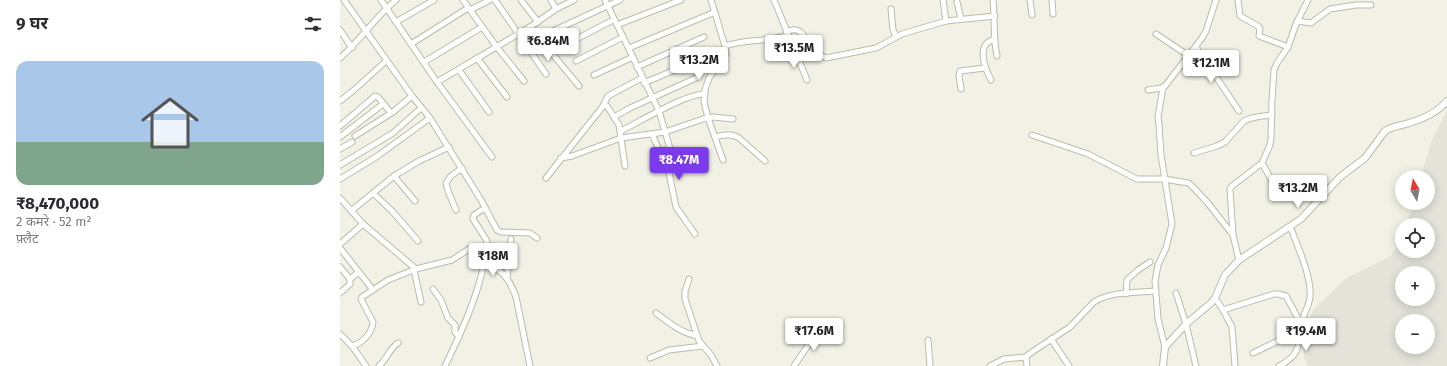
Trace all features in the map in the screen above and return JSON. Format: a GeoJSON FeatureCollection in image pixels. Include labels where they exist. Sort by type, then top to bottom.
{"type":"FeatureCollection","features":[{"type":"Feature","properties":{"kind":"street"},"geometry":{"type":"LineString","coordinates":[[344,0],[386,61],[430,118],[462,168],[497,230],[501,232],[530,233],[537,238]]}},
{"type":"Feature","properties":{"kind":"street"},"geometry":{"type":"LineString","coordinates":[[381,0],[437,82],[492,157]]}},
{"type":"Feature","properties":{"kind":"street"},"geometry":{"type":"LineString","coordinates":[[340,58],[352,48],[386,8],[396,0]]}},
{"type":"Feature","properties":{"kind":"street"},"geometry":{"type":"LineString","coordinates":[[396,22],[425,2],[434,0]]}},
{"type":"Feature","properties":{"kind":"street"},"geometry":{"type":"LineString","coordinates":[[463,0],[496,46],[524,81]]}},
{"type":"Feature","properties":{"kind":"street"},"geometry":{"type":"LineString","coordinates":[[411,44],[469,9],[490,0]]}},
{"type":"Feature","properties":{"kind":"street"},"geometry":{"type":"LineString","coordinates":[[495,0],[546,74]]}},
{"type":"Feature","properties":{"kind":"street"},"geometry":{"type":"LineString","coordinates":[[521,0],[538,22]]}},
{"type":"Feature","properties":{"kind":"street"},"geometry":{"type":"LineString","coordinates":[[551,0],[556,10]]}},
{"type":"Feature","properties":{"kind":"street"},"geometry":{"type":"LineString","coordinates":[[437,82],[574,0]]}},
{"type":"Feature","properties":{"kind":"street"},"geometry":{"type":"LineString","coordinates":[[551,32],[606,3],[620,0]]}},
{"type":"Feature","properties":{"kind":"street"},"geometry":{"type":"LineString","coordinates":[[617,25],[681,0]]}},
{"type":"Feature","properties":{"kind":"street"},"geometry":{"type":"LineString","coordinates":[[711,0],[726,54],[709,78],[704,102],[723,160]]}},
{"type":"Feature","properties":{"kind":"street"},"geometry":{"type":"LineString","coordinates":[[774,0],[808,80]]}},
{"type":"Feature","properties":{"kind":"street"},"geometry":{"type":"LineString","coordinates":[[943,0],[946,21]]}},
{"type":"Feature","properties":{"kind":"street"},"geometry":{"type":"LineString","coordinates":[[993,0],[995,16],[994,39],[998,56]]}},
{"type":"Feature","properties":{"kind":"street"},"geometry":{"type":"LineString","coordinates":[[1030,0],[1032,15]]}},
{"type":"Feature","properties":{"kind":"street"},"geometry":{"type":"LineString","coordinates":[[1052,0],[1053,14]]}},
{"type":"Feature","properties":{"kind":"street"},"geometry":{"type":"LineString","coordinates":[[1148,90],[1163,87],[1168,83],[1196,47],[1206,31],[1216,0]]}},
{"type":"Feature","properties":{"kind":"street"},"geometry":{"type":"LineString","coordinates":[[1238,0],[1240,16],[1258,26],[1260,29],[1259,36],[1288,47]]}},
{"type":"Feature","properties":{"kind":"street"},"geometry":{"type":"LineString","coordinates":[[1239,260],[1233,234],[1230,189],[1262,163],[1270,144],[1274,70],[1288,47],[1297,21],[1308,0]]}},
{"type":"Feature","properties":{"kind":"street"},"geometry":{"type":"LineString","coordinates":[[957,2],[961,20]]}},
{"type":"Feature","properties":{"kind":"street"},"geometry":{"type":"LineString","coordinates":[[606,3],[613,20],[623,36],[643,81],[659,111],[676,169]]}},
{"type":"Feature","properties":{"kind":"street"},"geometry":{"type":"LineString","coordinates":[[1297,21],[1311,23],[1330,9],[1356,5],[1371,6]]}},
{"type":"Feature","properties":{"kind":"street"},"geometry":{"type":"LineString","coordinates":[[891,9],[892,30],[896,36]]}},
{"type":"Feature","properties":{"kind":"street"},"geometry":{"type":"LineString","coordinates":[[628,48],[715,12]]}},
{"type":"Feature","properties":{"kind":"street"},"geometry":{"type":"LineString","coordinates":[[725,46],[738,43],[771,40],[796,30],[799,31],[818,54],[826,58],[876,48],[896,36],[946,21],[995,16]]}},
{"type":"Feature","properties":{"kind":"street"},"geometry":{"type":"LineString","coordinates":[[569,43],[613,20]]}},
{"type":"Feature","properties":{"kind":"street"},"geometry":{"type":"LineString","coordinates":[[424,62],[482,27]]}},
{"type":"Feature","properties":{"kind":"street"},"geometry":{"type":"LineString","coordinates":[[530,27],[579,86]]}},
{"type":"Feature","properties":{"kind":"street"},"geometry":{"type":"LineString","coordinates":[[340,30],[352,48]]}},
{"type":"Feature","properties":{"kind":"street"},"geometry":{"type":"LineString","coordinates":[[1156,34],[1189,56]]}},
{"type":"Feature","properties":{"kind":"street"},"geometry":{"type":"LineString","coordinates":[[576,61],[623,36]]}},
{"type":"Feature","properties":{"kind":"street"},"geometry":{"type":"LineString","coordinates":[[637,67],[704,37]]}},
{"type":"Feature","properties":{"kind":"street"},"geometry":{"type":"LineString","coordinates":[[991,80],[984,64],[985,46],[994,39]]}},
{"type":"Feature","properties":{"kind":"street"},"geometry":{"type":"LineString","coordinates":[[1196,47],[1239,111]]}},
{"type":"Feature","properties":{"kind":"street"},"geometry":{"type":"LineString","coordinates":[[546,178],[603,106],[608,96],[710,55]]}},
{"type":"Feature","properties":{"kind":"street"},"geometry":{"type":"LineString","coordinates":[[594,75],[633,57]]}},
{"type":"Feature","properties":{"kind":"street"},"geometry":{"type":"LineString","coordinates":[[477,58],[507,97]]}},
{"type":"Feature","properties":{"kind":"street"},"geometry":{"type":"LineString","coordinates":[[340,100],[354,90],[386,61]]}},
{"type":"Feature","properties":{"kind":"street"},"geometry":{"type":"LineString","coordinates":[[961,89],[959,76],[960,71],[985,68]]}},
{"type":"Feature","properties":{"kind":"street"},"geometry":{"type":"LineString","coordinates":[[459,70],[489,112]]}},
{"type":"Feature","properties":{"kind":"street"},"geometry":{"type":"LineString","coordinates":[[614,117],[696,78]]}},
{"type":"Feature","properties":{"kind":"street"},"geometry":{"type":"LineString","coordinates":[[1163,87],[1158,117],[1164,179],[1172,224],[1166,248],[1155,274],[1158,319],[1165,346],[1163,366]]}},
{"type":"Feature","properties":{"kind":"street"},"geometry":{"type":"LineString","coordinates":[[621,131],[659,111],[695,95],[705,94]]}},
{"type":"Feature","properties":{"kind":"street"},"geometry":{"type":"LineString","coordinates":[[355,136],[391,113],[412,96]]}},
{"type":"Feature","properties":{"kind":"street"},"geometry":{"type":"LineString","coordinates":[[340,126],[373,97],[378,97],[391,113]]}},
{"type":"Feature","properties":{"kind":"street"},"geometry":{"type":"LineString","coordinates":[[1165,346],[1186,324],[1215,298],[1225,275],[1239,260],[1290,226],[1308,212],[1340,177],[1365,158],[1385,131],[1426,117],[1443,106],[1447,101]]}},
{"type":"Feature","properties":{"kind":"street"},"geometry":{"type":"LineString","coordinates":[[340,138],[383,104]]}},
{"type":"Feature","properties":{"kind":"street"},"geometry":{"type":"LineString","coordinates":[[603,106],[606,105],[621,131],[625,166]]}},
{"type":"Feature","properties":{"kind":"street"},"geometry":{"type":"LineString","coordinates":[[340,165],[393,133],[422,108]]}},
{"type":"Feature","properties":{"kind":"street"},"geometry":{"type":"LineString","coordinates":[[1194,154],[1225,142],[1244,121],[1248,119],[1258,116],[1272,115]]}},
{"type":"Feature","properties":{"kind":"street"},"geometry":{"type":"LineString","coordinates":[[340,179],[376,157],[430,118]]}},
{"type":"Feature","properties":{"kind":"street"},"geometry":{"type":"LineString","coordinates":[[561,158],[572,156],[622,138],[665,132],[708,118],[733,119]]}},
{"type":"Feature","properties":{"kind":"street"},"geometry":{"type":"LineString","coordinates":[[652,134],[669,173],[676,207],[695,234]]}},
{"type":"Feature","properties":{"kind":"street"},"geometry":{"type":"LineString","coordinates":[[715,137],[735,135],[765,161]]}},
{"type":"Feature","properties":{"kind":"street"},"geometry":{"type":"LineString","coordinates":[[1032,135],[1088,154],[1140,180],[1164,179],[1191,185],[1233,234]]}},
{"type":"Feature","properties":{"kind":"street"},"geometry":{"type":"LineString","coordinates":[[340,149],[352,142]]}},
{"type":"Feature","properties":{"kind":"street"},"geometry":{"type":"LineString","coordinates":[[351,211],[394,176],[418,161],[449,147]]}},
{"type":"Feature","properties":{"kind":"street"},"geometry":{"type":"LineString","coordinates":[[1262,163],[1277,190]]}},
{"type":"Feature","properties":{"kind":"street"},"geometry":{"type":"LineString","coordinates":[[456,210],[446,183],[451,176],[462,168]]}},
{"type":"Feature","properties":{"kind":"street"},"geometry":{"type":"LineString","coordinates":[[394,176],[415,201]]}},
{"type":"Feature","properties":{"kind":"street"},"geometry":{"type":"LineString","coordinates":[[373,193],[393,212],[418,241]]}},
{"type":"Feature","properties":{"kind":"street"},"geometry":{"type":"LineString","coordinates":[[340,198],[363,224],[415,270],[421,302]]}},
{"type":"Feature","properties":{"kind":"street"},"geometry":{"type":"LineString","coordinates":[[445,366],[468,317],[481,281],[488,241],[473,219],[474,215],[485,208]]}},
{"type":"Feature","properties":{"kind":"street"},"geometry":{"type":"LineString","coordinates":[[340,244],[363,224]]}},
{"type":"Feature","properties":{"kind":"street"},"geometry":{"type":"LineString","coordinates":[[1279,366],[1286,365],[1297,352],[1300,343],[1301,324],[1309,303],[1309,284],[1290,226]]}},
{"type":"Feature","properties":{"kind":"street"},"geometry":{"type":"LineString","coordinates":[[507,278],[511,239]]}},
{"type":"Feature","properties":{"kind":"street"},"geometry":{"type":"LineString","coordinates":[[352,346],[361,342],[365,338],[373,325],[372,319],[361,299],[362,297],[388,280],[415,270],[452,260],[472,247],[476,247],[485,252]]}},
{"type":"Feature","properties":{"kind":"street"},"geometry":{"type":"LineString","coordinates":[[340,248],[373,290]]}},
{"type":"Feature","properties":{"kind":"street"},"geometry":{"type":"LineString","coordinates":[[485,260],[507,278],[514,289],[530,366]]}},
{"type":"Feature","properties":{"kind":"street"},"geometry":{"type":"LineString","coordinates":[[1126,294],[1127,280],[1150,262]]}},
{"type":"Feature","properties":{"kind":"street"},"geometry":{"type":"LineString","coordinates":[[340,267],[350,279]]}},
{"type":"Feature","properties":{"kind":"street"},"geometry":{"type":"LineString","coordinates":[[340,293],[350,284],[350,279],[359,272]]}},
{"type":"Feature","properties":{"kind":"street"},"geometry":{"type":"LineString","coordinates":[[690,280],[684,295],[697,336],[717,366]]}},
{"type":"Feature","properties":{"kind":"street"},"geometry":{"type":"LineString","coordinates":[[433,289],[441,300],[448,318],[455,325],[455,332],[459,337]]}},
{"type":"Feature","properties":{"kind":"street"},"geometry":{"type":"LineString","coordinates":[[990,366],[1004,359],[1026,357],[1075,323],[1094,302],[1110,295],[1155,291]]}},
{"type":"Feature","properties":{"kind":"street"},"geometry":{"type":"LineString","coordinates":[[1176,292],[1186,324],[1196,366]]}},
{"type":"Feature","properties":{"kind":"street"},"geometry":{"type":"LineString","coordinates":[[1223,310],[1274,294],[1283,294],[1286,296],[1301,324]]}},
{"type":"Feature","properties":{"kind":"street"},"geometry":{"type":"LineString","coordinates":[[1215,298],[1230,322],[1233,331],[1235,366]]}},
{"type":"Feature","properties":{"kind":"street"},"geometry":{"type":"LineString","coordinates":[[656,313],[676,328],[697,336]]}},
{"type":"Feature","properties":{"kind":"street"},"geometry":{"type":"LineString","coordinates":[[794,366],[820,328]]}},
{"type":"Feature","properties":{"kind":"street"},"geometry":{"type":"LineString","coordinates":[[1253,353],[1282,339],[1300,333]]}},
{"type":"Feature","properties":{"kind":"street"},"geometry":{"type":"LineString","coordinates":[[340,334],[352,346],[366,366]]}},
{"type":"Feature","properties":{"kind":"street"},"geometry":{"type":"LineString","coordinates":[[1051,339],[1069,366]]}},
{"type":"Feature","properties":{"kind":"street"},"geometry":{"type":"LineString","coordinates":[[928,340],[930,366]]}},
{"type":"Feature","properties":{"kind":"street"},"geometry":{"type":"LineString","coordinates":[[379,366],[392,348],[398,343]]}},
{"type":"Feature","properties":{"kind":"street"},"geometry":{"type":"LineString","coordinates":[[650,358],[669,350],[703,346]]}},
{"type":"Feature","properties":{"kind":"street"},"geometry":{"type":"LineString","coordinates":[[1026,357],[1027,366]]}},
{"type":"Feature","properties":{"kind":"shaded area"},"geometry":{"type":"Polygon","coordinates":[[[1447,110],[1447,366],[1308,366],[1304,357],[1303,339],[1306,324],[1314,309],[1347,278],[1391,256],[1395,250],[1395,258],[1435,258],[1435,218],[1409,218],[1412,210],[1435,210],[1435,170],[1423,170],[1432,140],[1447,110]]]}}]}
